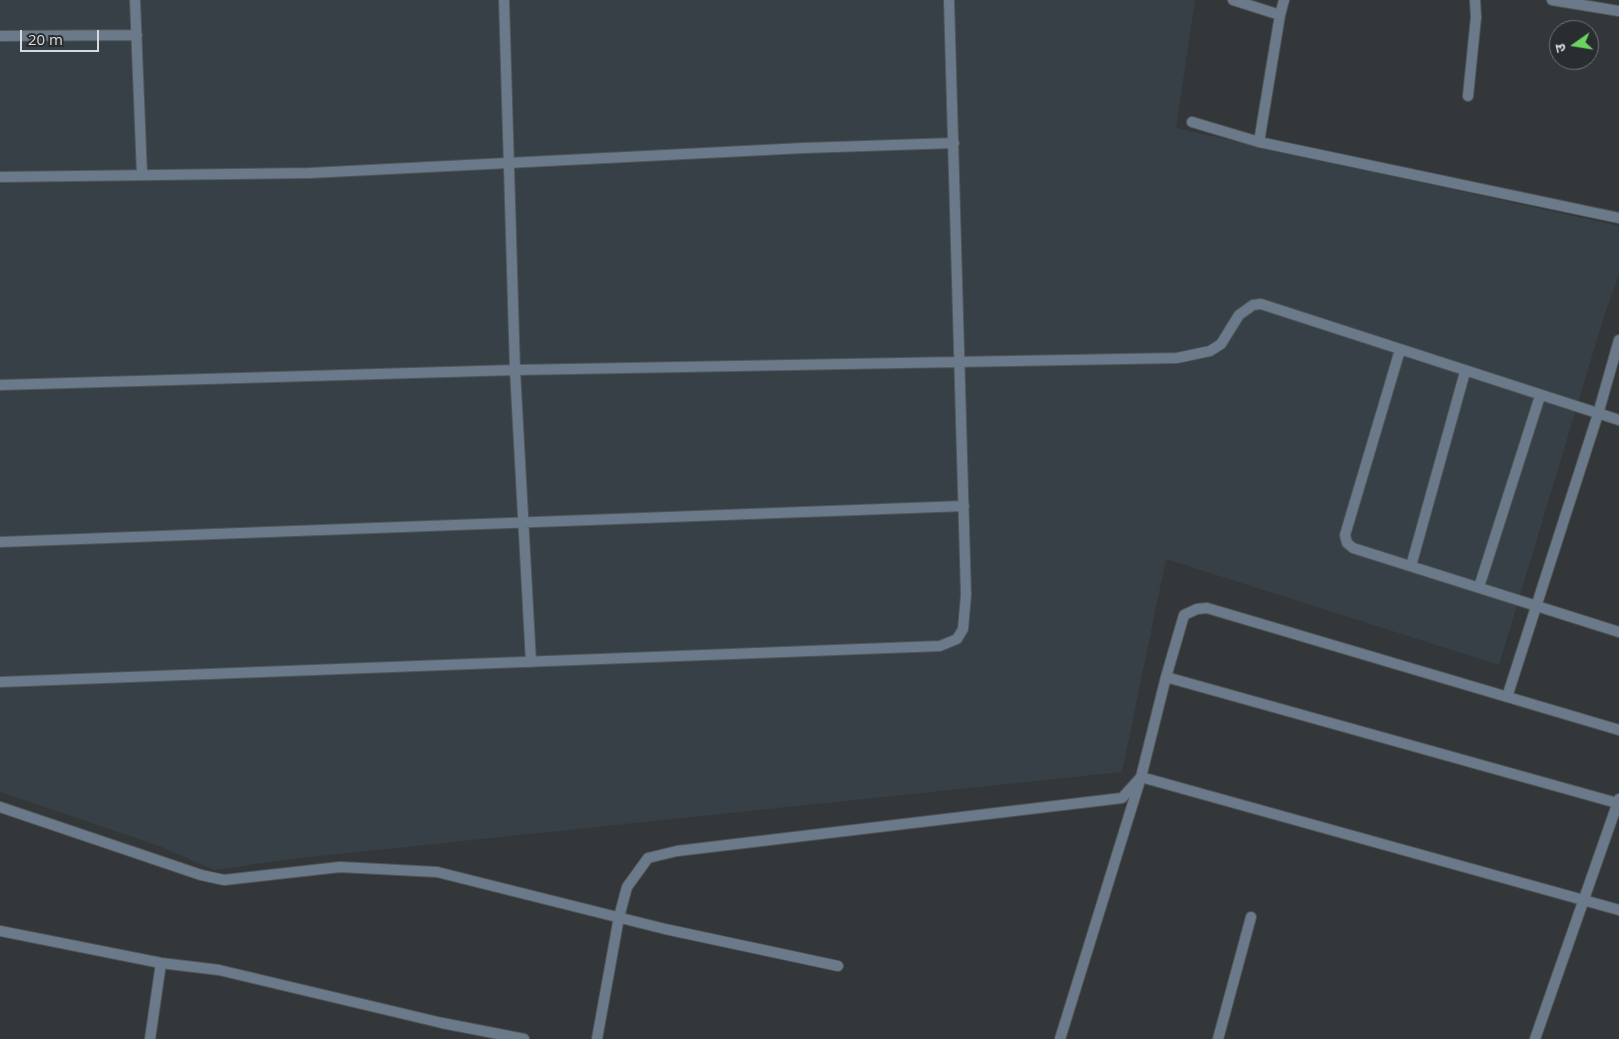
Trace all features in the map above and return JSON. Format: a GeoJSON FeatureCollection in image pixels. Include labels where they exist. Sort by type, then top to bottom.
{"type":"FeatureCollection","features":[{"type":"Feature","properties":{"kind":"street"},"geometry":{"type":"LineString","coordinates":[[135,0],[142,175]]}},
{"type":"Feature","properties":{"kind":"street"},"geometry":{"type":"LineString","coordinates":[[504,0],[515,370],[525,523],[531,662]]}},
{"type":"Feature","properties":{"kind":"street"},"geometry":{"type":"LineString","coordinates":[[0,682],[940,646],[957,639],[964,629],[966,595],[949,0]]}},
{"type":"Feature","properties":{"kind":"street"},"geometry":{"type":"LineString","coordinates":[[1232,0],[1280,15]]}},
{"type":"Feature","properties":{"kind":"street"},"geometry":{"type":"LineString","coordinates":[[1259,142],[1284,0]]}},
{"type":"Feature","properties":{"kind":"street"},"geometry":{"type":"LineString","coordinates":[[1468,96],[1476,17],[1475,0]]}},
{"type":"Feature","properties":{"kind":"street"},"geometry":{"type":"LineString","coordinates":[[1552,0],[1619,11]]}},
{"type":"Feature","properties":{"kind":"street"},"geometry":{"type":"LineString","coordinates":[[0,36],[137,35]]}},
{"type":"Feature","properties":{"kind":"street"},"geometry":{"type":"LineString","coordinates":[[1192,122],[1259,142],[1619,218]]}},
{"type":"Feature","properties":{"kind":"street"},"geometry":{"type":"LineString","coordinates":[[0,177],[310,173],[954,143]]}},
{"type":"Feature","properties":{"kind":"street"},"geometry":{"type":"LineString","coordinates":[[0,385],[515,370],[1176,358],[1216,348],[1229,334],[1239,315],[1254,305],[1261,304],[1465,372],[1619,420]]}},
{"type":"Feature","properties":{"kind":"street"},"geometry":{"type":"LineString","coordinates":[[1507,697],[1538,606],[1619,340]]}},
{"type":"Feature","properties":{"kind":"street"},"geometry":{"type":"LineString","coordinates":[[1400,350],[1344,535],[1347,543],[1353,548],[1619,632]]}},
{"type":"Feature","properties":{"kind":"street"},"geometry":{"type":"LineString","coordinates":[[1411,566],[1465,372]]}},
{"type":"Feature","properties":{"kind":"street"},"geometry":{"type":"LineString","coordinates":[[1479,587],[1540,396]]}},
{"type":"Feature","properties":{"kind":"street"},"geometry":{"type":"LineString","coordinates":[[0,542],[239,531],[525,523],[964,506]]}},
{"type":"Feature","properties":{"kind":"street"},"geometry":{"type":"LineString","coordinates":[[1060,1039],[1141,777],[1184,615],[1196,609],[1207,608],[1619,730]]}},
{"type":"Feature","properties":{"kind":"street"},"geometry":{"type":"LineString","coordinates":[[1166,677],[1618,801],[1535,1039]]}},
{"type":"Feature","properties":{"kind":"street"},"geometry":{"type":"LineString","coordinates":[[1141,777],[1583,898],[1619,910]]}},
{"type":"Feature","properties":{"kind":"street"},"geometry":{"type":"LineString","coordinates":[[596,1039],[618,917],[627,887],[648,858],[677,851],[1122,798],[1141,777]]}},
{"type":"Feature","properties":{"kind":"street"},"geometry":{"type":"LineString","coordinates":[[0,807],[201,875],[224,880],[340,867],[437,872],[665,930],[838,966]]}},
{"type":"Feature","properties":{"kind":"street"},"geometry":{"type":"LineString","coordinates":[[1218,1039],[1251,917]]}},
{"type":"Feature","properties":{"kind":"street"},"geometry":{"type":"LineString","coordinates":[[0,931],[161,963],[219,970],[442,1023],[524,1039]]}},
{"type":"Feature","properties":{"kind":"street"},"geometry":{"type":"LineString","coordinates":[[150,1039],[161,963]]}},
{"type":"Feature","properties":{"kind":"shaded area"},"geometry":{"type":"Polygon","coordinates":[[[0,0],[1195,0],[1176,128],[1619,226],[1619,275],[1605,313],[1499,665],[1166,559],[1122,772],[291,859],[214,870],[159,846],[0,792],[0,0]]]}}]}
